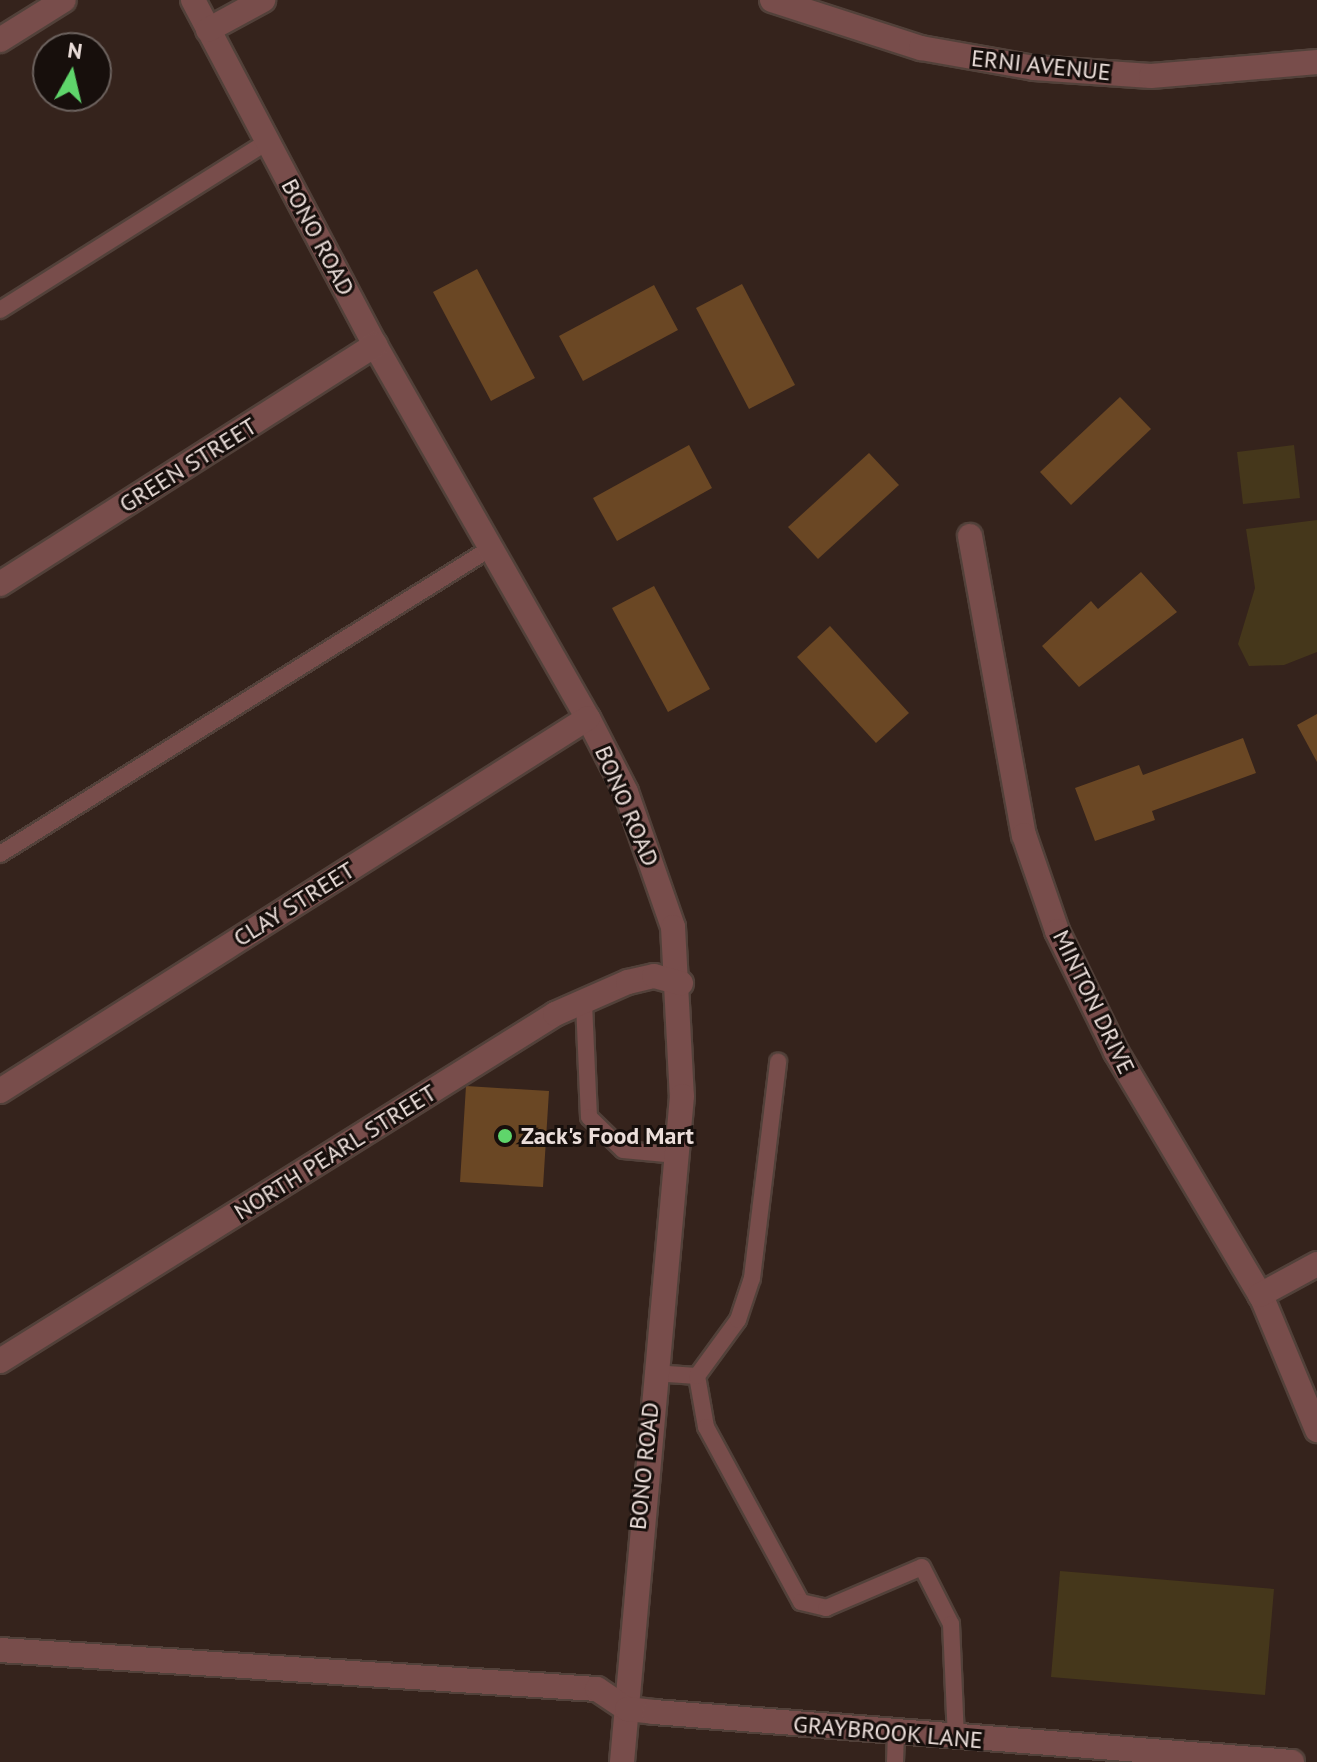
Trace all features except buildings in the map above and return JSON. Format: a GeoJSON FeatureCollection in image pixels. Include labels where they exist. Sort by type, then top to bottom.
{"type":"FeatureCollection","features":[{"type":"Feature","properties":{"kind":"street"},"geometry":{"type":"LineString","coordinates":[[0,40],[64,0]]}},
{"type":"Feature","properties":{"kind":"street","name":"BONO ROAD"},"geometry":{"type":"LineString","coordinates":[[193,0],[375,345],[588,718],[666,899],[681,983],[677,1155],[653,1373],[622,1762]]}},
{"type":"Feature","properties":{"kind":"street"},"geometry":{"type":"LineString","coordinates":[[208,30],[263,0]]}},
{"type":"Feature","properties":{"kind":"street","name":"ERNI AVENUE"},"geometry":{"type":"LineString","coordinates":[[772,0],[921,48],[1034,68],[1151,76],[1317,62]]}},
{"type":"Feature","properties":{"kind":"street","name":"GREEN STREET"},"geometry":{"type":"LineString","coordinates":[[0,584],[375,345]]}},
{"type":"Feature","properties":{"kind":"street","name":"MINTON DRIVE"},"geometry":{"type":"LineString","coordinates":[[970,536],[1012,778],[1057,931],[1116,1052],[1260,1295],[1317,1430]]}},
{"type":"Feature","properties":{"kind":"street","name":"CLAY STREET"},"geometry":{"type":"LineString","coordinates":[[0,1091],[588,718]]}},
{"type":"Feature","properties":{"kind":"street","name":"NORTH PEARL STREET"},"geometry":{"type":"LineString","coordinates":[[0,1361],[555,1014],[654,976],[681,983]]}},
{"type":"Feature","properties":{"kind":"street"},"geometry":{"type":"LineString","coordinates":[[1260,1295],[1317,1264]]}},
{"type":"Feature","properties":{"kind":"street"},"geometry":{"type":"LineString","coordinates":[[0,1650],[597,1689],[627,1709]]}},
{"type":"Feature","properties":{"kind":"street","name":"GRAYBROOK LANE"},"geometry":{"type":"LineString","coordinates":[[627,1709],[956,1738],[1292,1762]]}},
{"type":"Feature","properties":{"kind":"lane"},"geometry":{"type":"LineString","coordinates":[[0,310],[267,142]]}},
{"type":"Feature","properties":{"kind":"lane"},"geometry":{"type":"LineString","coordinates":[[0,854],[491,548]]}},
{"type":"Feature","properties":{"kind":"lane"},"geometry":{"type":"LineString","coordinates":[[584,1003],[589,1117],[623,1150],[677,1155]]}},
{"type":"Feature","properties":{"kind":"lane"},"geometry":{"type":"LineString","coordinates":[[778,1062],[752,1278],[738,1320],[697,1376],[706,1427],[801,1602],[826,1608],[922,1567],[951,1624],[956,1738]]}},
{"type":"Feature","properties":{"kind":"lane"},"geometry":{"type":"LineString","coordinates":[[653,1373],[697,1376]]}},
{"type":"Feature","properties":{"kind":"lane"},"geometry":{"type":"LineString","coordinates":[[895,1762],[896,1733]]}},
{"type":"Feature","properties":{"kind":"shaded area"},"geometry":{"type":"Polygon","coordinates":[[[1294,445],[1300,498],[1243,504],[1237,452],[1294,445]]]}},
{"type":"Feature","properties":{"kind":"shaded area"},"geometry":{"type":"Polygon","coordinates":[[[1317,520],[1317,652],[1284,665],[1249,666],[1238,644],[1255,588],[1246,529],[1317,520]]]}},
{"type":"Feature","properties":{"kind":"shaded area"},"geometry":{"type":"Polygon","coordinates":[[[1060,1571],[1274,1589],[1265,1695],[1051,1677],[1060,1571]]]}},
{"type":"Feature","properties":{"kind":"place","name":"Zack's Food Mart"},"geometry":{"type":"Point","coordinates":[505,1136]}}]}
